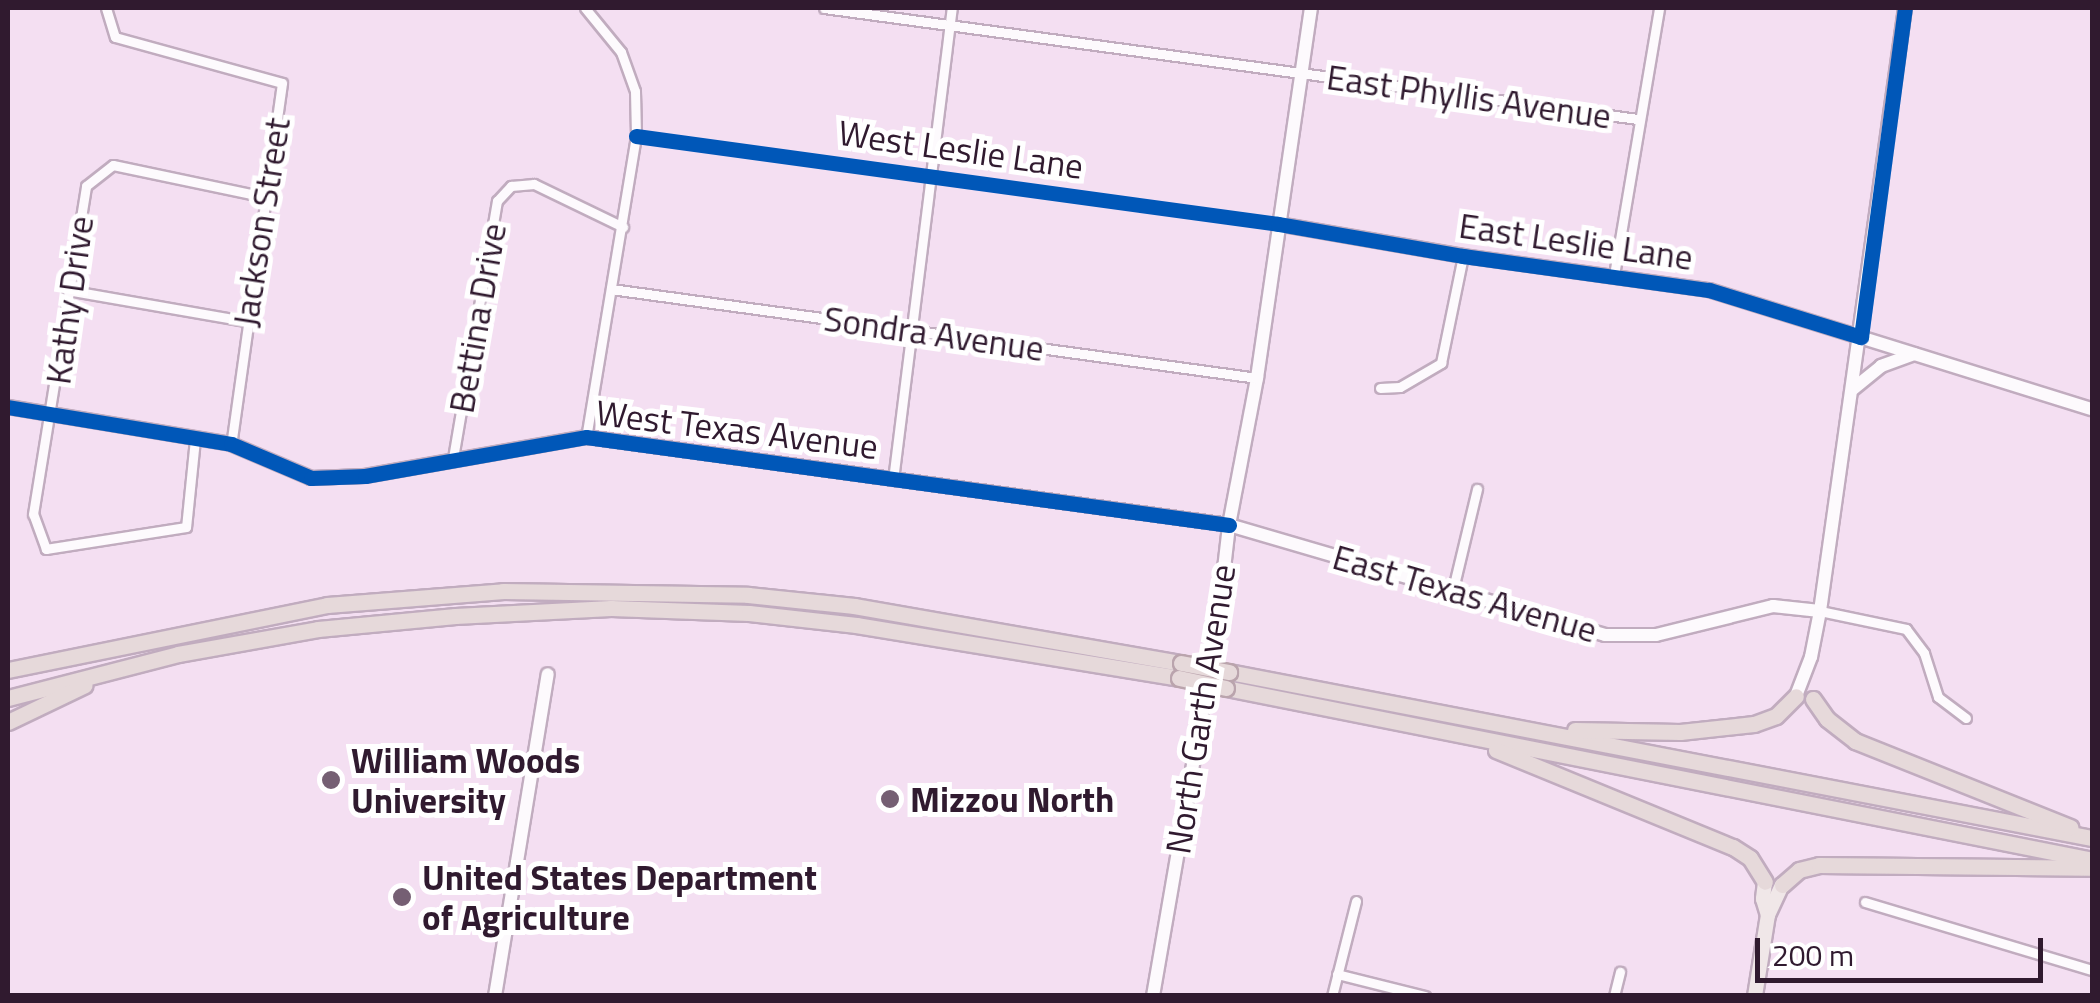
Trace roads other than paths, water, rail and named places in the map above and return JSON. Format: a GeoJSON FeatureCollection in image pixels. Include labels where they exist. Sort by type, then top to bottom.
{"type":"FeatureCollection","features":[{"type":"Feature","properties":{"kind":"highway"},"geometry":{"type":"LineString","coordinates":[[8,673],[148,638],[327,605],[502,591],[748,595],[854,606],[1028,633],[1180,671]]}},
{"type":"Feature","properties":{"kind":"highway"},"geometry":{"type":"LineString","coordinates":[[8,698],[146,662],[318,629],[455,616],[612,608],[750,613],[856,624],[1180,671],[1497,723],[2092,836]]}},
{"type":"Feature","properties":{"kind":"highway"},"geometry":{"type":"LineString","coordinates":[[8,722],[65,692],[146,662]]}},
{"type":"Feature","properties":{"kind":"highway"},"geometry":{"type":"LineString","coordinates":[[1228,680],[1460,735],[2092,860]]}},
{"type":"Feature","properties":{"kind":"highway"},"geometry":{"type":"LineString","coordinates":[[1497,723],[1621,733],[1680,732],[1754,724],[1776,716],[1796,696]]}},
{"type":"Feature","properties":{"kind":"highway"},"geometry":{"type":"LineString","coordinates":[[1814,699],[1827,719],[1854,740],[1992,799],[2092,836]]}},
{"type":"Feature","properties":{"kind":"highway"},"geometry":{"type":"LineString","coordinates":[[1460,735],[1733,847],[1750,858],[1764,882]]}},
{"type":"Feature","properties":{"kind":"highway"},"geometry":{"type":"LineString","coordinates":[[1782,885],[1800,870],[1819,865],[2092,869]]}},
{"type":"Feature","properties":{"kind":"main road"},"geometry":{"type":"LineString","coordinates":[[1756,996],[1768,915],[1764,882]]}},
{"type":"Feature","properties":{"kind":"main road"},"geometry":{"type":"LineString","coordinates":[[1768,915],[1779,900],[1782,885]]}},
{"type":"Feature","properties":{"kind":"street","name":"Jackson Street"},"geometry":{"type":"LineString","coordinates":[[106,8],[115,37],[282,83],[245,322],[231,444]]}},
{"type":"Feature","properties":{"kind":"street"},"geometry":{"type":"LineString","coordinates":[[586,8],[621,52],[627,66],[634,91],[636,136],[586,437]]}},
{"type":"Feature","properties":{"kind":"street","name":"East Phyllis Avenue"},"geometry":{"type":"LineString","coordinates":[[824,8],[1638,119]]}},
{"type":"Feature","properties":{"kind":"street"},"geometry":{"type":"LineString","coordinates":[[893,480],[952,8]]}},
{"type":"Feature","properties":{"kind":"street","name":"North Garth Avenue"},"geometry":{"type":"LineString","coordinates":[[1153,996],[1219,612],[1229,524],[1256,378],[1312,8]]}},
{"type":"Feature","properties":{"kind":"street"},"geometry":{"type":"LineString","coordinates":[[1614,275],[1660,8]]}},
{"type":"Feature","properties":{"kind":"street"},"geometry":{"type":"LineString","coordinates":[[1796,696],[1811,657],[1820,611],[1905,8]]}},
{"type":"Feature","properties":{"kind":"street","name":"West Leslie Lane"},"geometry":{"type":"LineString","coordinates":[[636,136],[1278,224]]}},
{"type":"Feature","properties":{"kind":"street","name":"Kathy Drive"},"geometry":{"type":"LineString","coordinates":[[195,439],[186,527],[46,549],[33,514],[86,186],[113,164],[264,197]]}},
{"type":"Feature","properties":{"kind":"street","name":"Bettina Drive"},"geometry":{"type":"LineString","coordinates":[[453,458],[497,201],[511,186],[534,184],[623,227]]}},
{"type":"Feature","properties":{"kind":"street","name":"East Leslie Lane"},"geometry":{"type":"LineString","coordinates":[[1278,224],[1747,299],[2092,409]]}},
{"type":"Feature","properties":{"kind":"street"},"geometry":{"type":"LineString","coordinates":[[1380,388],[1400,386],[1441,363],[1446,355],[1463,256]]}},
{"type":"Feature","properties":{"kind":"street","name":"Sondra Avenue"},"geometry":{"type":"LineString","coordinates":[[611,289],[1256,378]]}},
{"type":"Feature","properties":{"kind":"street"},"geometry":{"type":"LineString","coordinates":[[67,290],[245,322]]}},
{"type":"Feature","properties":{"kind":"street"},"geometry":{"type":"LineString","coordinates":[[1853,389],[1874,370],[1914,354]]}},
{"type":"Feature","properties":{"kind":"street","name":"West Texas Avenue"},"geometry":{"type":"LineString","coordinates":[[8,407],[231,444],[289,471],[324,479],[365,476],[586,437],[1229,524]]}},
{"type":"Feature","properties":{"kind":"street"},"geometry":{"type":"LineString","coordinates":[[1454,588],[1477,489]]}},
{"type":"Feature","properties":{"kind":"street","name":"East Texas Avenue"},"geometry":{"type":"LineString","coordinates":[[1229,524],[1592,632],[1622,637],[1656,635],[1773,606],[1820,611]]}},
{"type":"Feature","properties":{"kind":"street"},"geometry":{"type":"LineString","coordinates":[[1820,611],[1906,629],[1924,653],[1938,697],[1966,718]]}},
{"type":"Feature","properties":{"kind":"street"},"geometry":{"type":"LineString","coordinates":[[1811,657],[1814,699]]}},
{"type":"Feature","properties":{"kind":"street"},"geometry":{"type":"LineString","coordinates":[[494,996],[548,674]]}},
{"type":"Feature","properties":{"kind":"street"},"geometry":{"type":"LineString","coordinates":[[1332,996],[1356,902]]}},
{"type":"Feature","properties":{"kind":"street"},"geometry":{"type":"LineString","coordinates":[[1865,902],[2092,970]]}},
{"type":"Feature","properties":{"kind":"street"},"geometry":{"type":"LineString","coordinates":[[1614,996],[1620,972]]}},
{"type":"Feature","properties":{"kind":"street"},"geometry":{"type":"LineString","coordinates":[[1337,974],[1425,996]]}},
{"type":"Feature","properties":{"kind":"place","name":"William Woods University"},"geometry":{"type":"Point","coordinates":[331,780]}},
{"type":"Feature","properties":{"kind":"place","name":"Mizzou North"},"geometry":{"type":"Point","coordinates":[890,799]}},
{"type":"Feature","properties":{"kind":"place","name":"United States Department of Agriculture"},"geometry":{"type":"Point","coordinates":[402,897]}}]}
